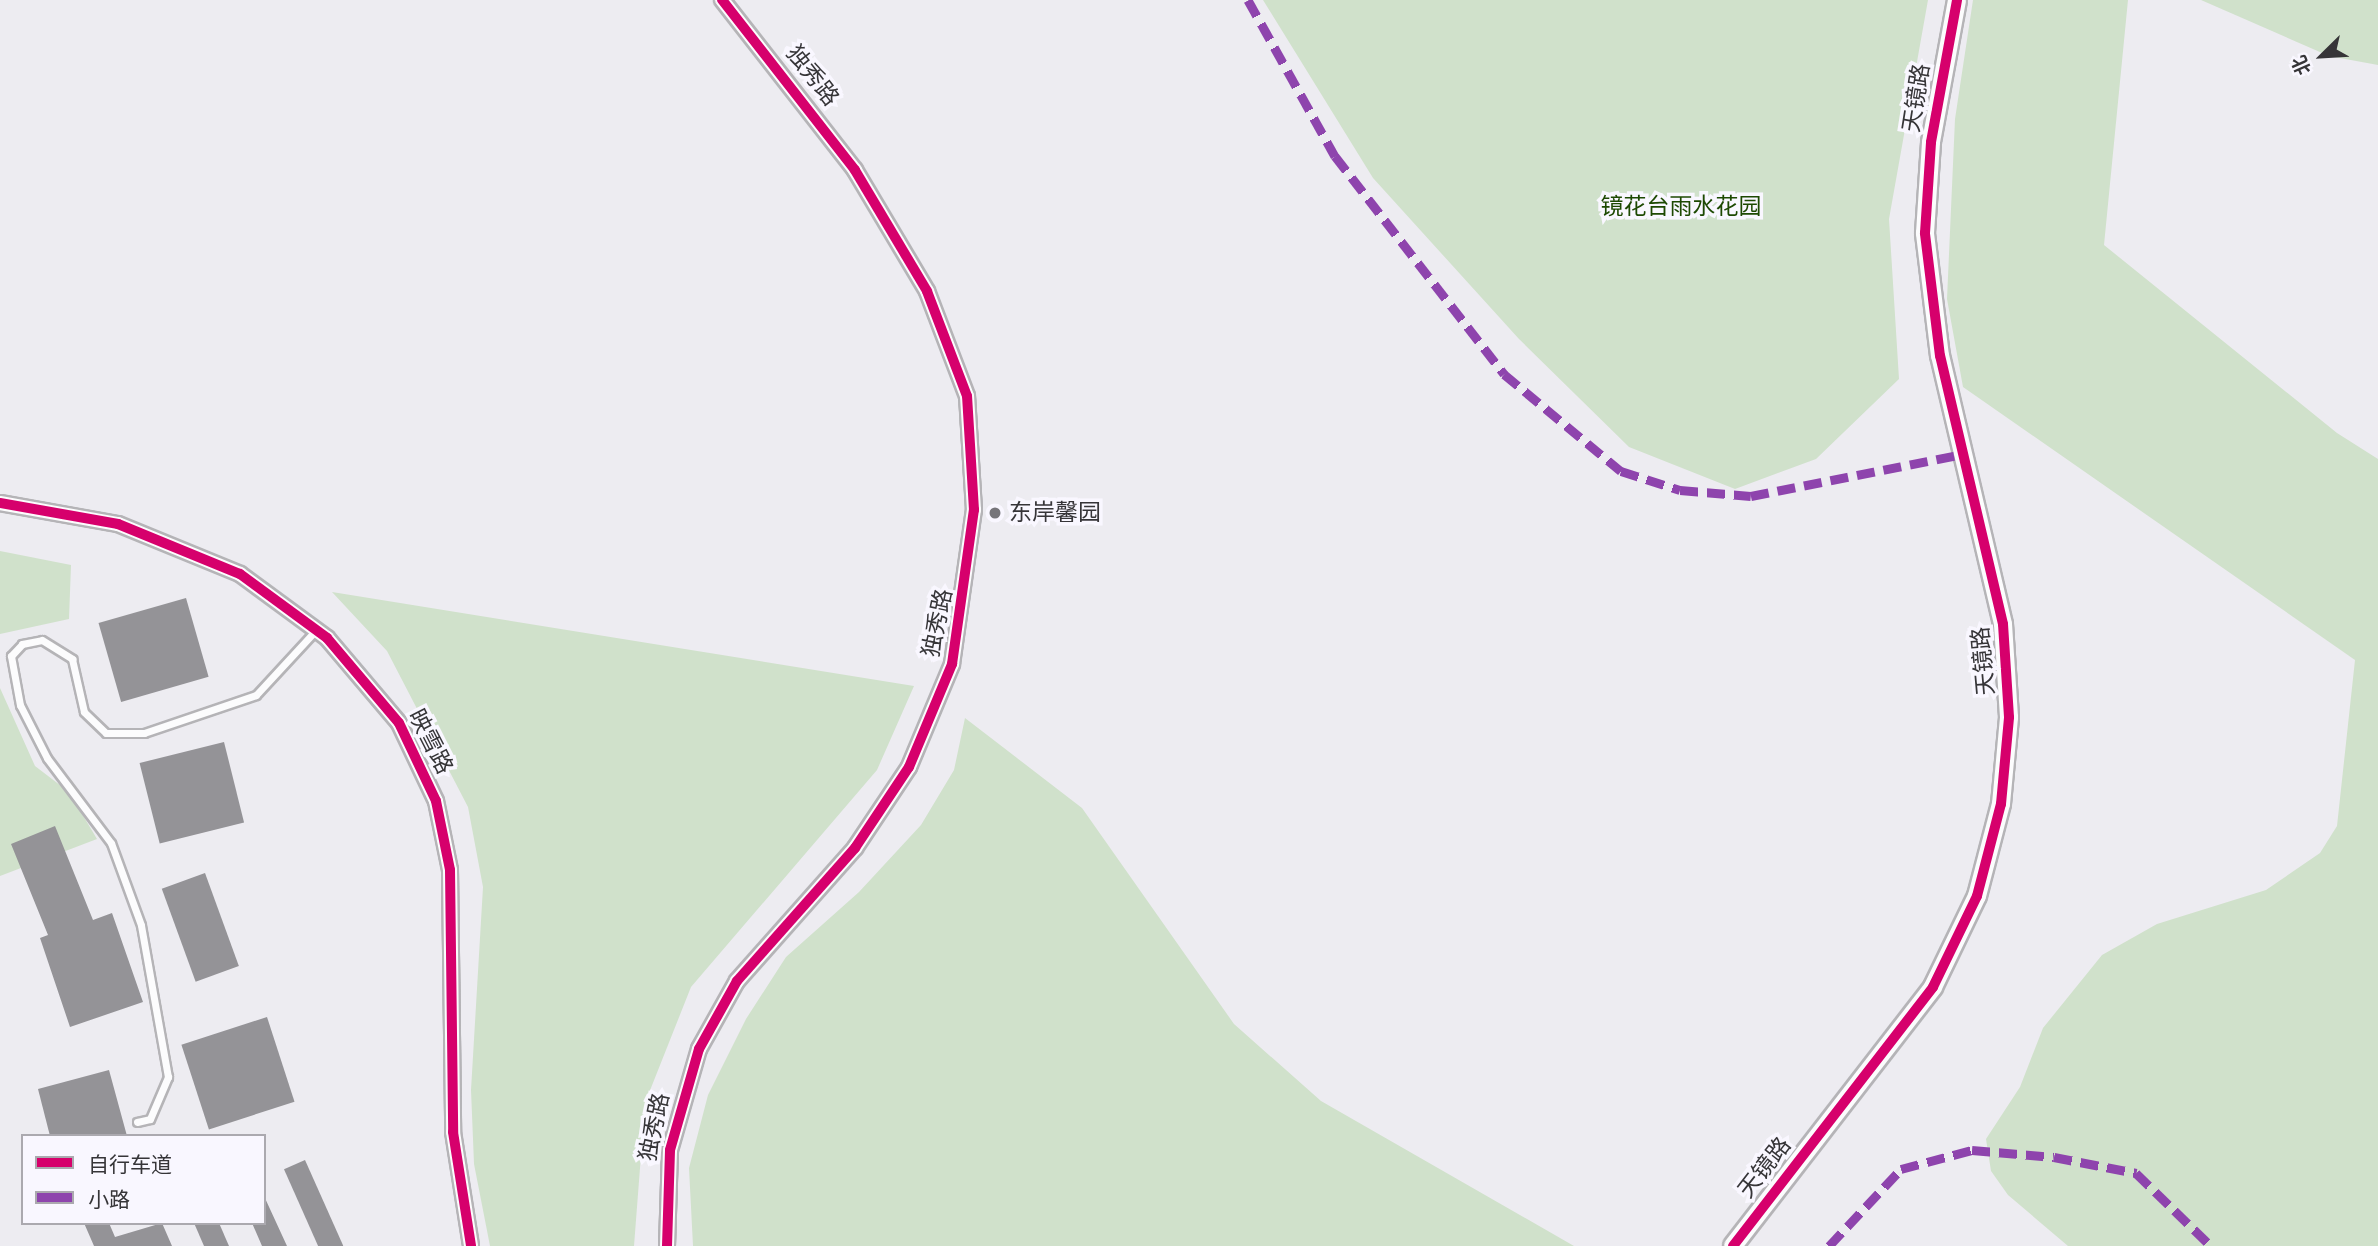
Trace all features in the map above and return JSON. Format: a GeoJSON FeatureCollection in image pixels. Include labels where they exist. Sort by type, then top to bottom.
{"type":"FeatureCollection","features":[{"type":"Feature","properties":{"kind":"street","name":"独秀路"},"geometry":{"type":"LineString","coordinates":[[667,1246],[670,1150],[699,1049],[737,981],[855,848],[909,767],[952,664],[974,510],[967,396],[927,291],[856,170],[722,0]]}},
{"type":"Feature","properties":{"kind":"street","name":"天镜路"},"geometry":{"type":"LineString","coordinates":[[1733,1246],[1933,986],[1978,896],[2001,804],[2009,717],[2003,624],[1940,356],[1927,254],[1931,142],[1957,0]]}},
{"type":"Feature","properties":{"kind":"street","name":"映雪路"},"geometry":{"type":"LineString","coordinates":[[0,503],[82,515],[187,547],[260,586],[317,629],[399,723],[441,821],[453,909],[453,1132],[471,1246]]}},
{"type":"Feature","properties":{"kind":"lane"},"geometry":{"type":"LineString","coordinates":[[137,1122],[150,1119],[168,1077],[141,925],[111,843],[47,758],[20,705],[11,656],[22,644],[42,640],[72,659],[84,712],[106,733],[144,733],[256,695],[317,629]]}},
{"type":"Feature","properties":{"kind":"green space","name":"镜花台雨水花园"},"geometry":{"type":"Polygon","coordinates":[[[1263,0],[1928,0],[1889,219],[1899,379],[1816,459],[1735,489],[1629,447],[1519,339],[1373,178],[1263,0]]]}},
{"type":"Feature","properties":{"kind":"green space"},"geometry":{"type":"Polygon","coordinates":[[[1973,0],[2128,0],[2104,245],[2337,433],[2378,459],[2378,1246],[2068,1246],[2008,1195],[1991,1171],[1986,1139],[2020,1087],[2043,1028],[2102,955],[2157,924],[2266,890],[2320,853],[2337,826],[2355,660],[1963,387],[1947,299],[1955,119],[1973,0]]]}},
{"type":"Feature","properties":{"kind":"green space"},"geometry":{"type":"Polygon","coordinates":[[[2201,0],[2378,0],[2378,65],[2329,56],[2201,0]]]}},
{"type":"Feature","properties":{"kind":"green space"},"geometry":{"type":"Polygon","coordinates":[[[0,551],[71,565],[69,619],[0,634],[0,551]]]}},
{"type":"Feature","properties":{"kind":"green space"},"geometry":{"type":"Polygon","coordinates":[[[332,592],[914,686],[877,770],[691,987],[645,1103],[634,1246],[490,1246],[474,1164],[471,1090],[483,887],[468,807],[387,651],[332,592]]]}},
{"type":"Feature","properties":{"kind":"green space"},"geometry":{"type":"Polygon","coordinates":[[[0,688],[35,766],[69,792],[97,839],[0,876],[0,688]]]}},
{"type":"Feature","properties":{"kind":"green space"},"geometry":{"type":"Polygon","coordinates":[[[965,718],[1082,808],[1234,1024],[1321,1101],[1574,1246],[693,1246],[689,1168],[708,1095],[746,1019],[786,957],[859,892],[921,825],[954,770],[965,718]]]}},
{"type":"Feature","properties":{"kind":"building"},"geometry":{"type":"Polygon","coordinates":[[[186,598],[209,677],[121,702],[99,623],[186,598]]]}},
{"type":"Feature","properties":{"kind":"building"},"geometry":{"type":"Polygon","coordinates":[[[224,742],[244,823],[160,844],[140,763],[224,742]]]}},
{"type":"Feature","properties":{"kind":"building"},"geometry":{"type":"Polygon","coordinates":[[[55,826],[93,920],[112,913],[143,1002],[70,1027],[40,938],[48,935],[11,844],[55,826]]]}},
{"type":"Feature","properties":{"kind":"building"},"geometry":{"type":"Polygon","coordinates":[[[205,873],[239,966],[196,982],[162,889],[205,873]]]}},
{"type":"Feature","properties":{"kind":"building"},"geometry":{"type":"Polygon","coordinates":[[[267,1017],[295,1102],[209,1129],[181,1045],[267,1017]]]}},
{"type":"Feature","properties":{"kind":"building"},"geometry":{"type":"Polygon","coordinates":[[[109,1070],[126,1134],[49,1134],[38,1089],[109,1070]]]}},
{"type":"Feature","properties":{"kind":"building"},"geometry":{"type":"Polygon","coordinates":[[[305,1160],[343,1246],[318,1246],[284,1169],[305,1160]]]}},
{"type":"Feature","properties":{"kind":"building"},"geometry":{"type":"Polygon","coordinates":[[[266,1200],[287,1246],[262,1246],[253,1225],[266,1225],[266,1200]]]}},
{"type":"Feature","properties":{"kind":"building"},"geometry":{"type":"Polygon","coordinates":[[[85,1225],[110,1225],[115,1237],[163,1225],[172,1246],[94,1246],[85,1225]]]}},
{"type":"Feature","properties":{"kind":"building"},"geometry":{"type":"Polygon","coordinates":[[[195,1225],[220,1225],[229,1246],[204,1246],[195,1225]]]}},
{"type":"Feature","properties":{"kind":"marked path"},"geometry":{"type":"LineString","coordinates":[[1248,0],[1335,156],[1504,374],[1621,471],[1680,490],[1751,496],[1964,454]]}},
{"type":"Feature","properties":{"kind":"marked path"},"geometry":{"type":"LineString","coordinates":[[1829,1246],[1901,1169],[1972,1150],[2054,1157],[2136,1173],[2211,1246]]}},
{"type":"Feature","properties":{"kind":"cycle path"},"geometry":{"type":"LineString","coordinates":[[667,1246],[670,1150],[699,1049],[737,981],[855,848],[909,767],[952,664],[974,510],[967,396],[927,291],[855,170],[722,0]]}},
{"type":"Feature","properties":{"kind":"cycle path"},"geometry":{"type":"LineString","coordinates":[[1733,1246],[1933,987],[1977,896],[2001,804],[2009,717],[2003,624],[1940,356],[1925,233],[1931,142],[1957,0]]}},
{"type":"Feature","properties":{"kind":"cycle path"},"geometry":{"type":"LineString","coordinates":[[0,503],[118,524],[240,574],[327,638],[399,723],[436,801],[450,870],[453,1132],[471,1246]]}},
{"type":"Feature","properties":{"kind":"place","name":"东岸馨园"},"geometry":{"type":"Point","coordinates":[995,513]}}]}
